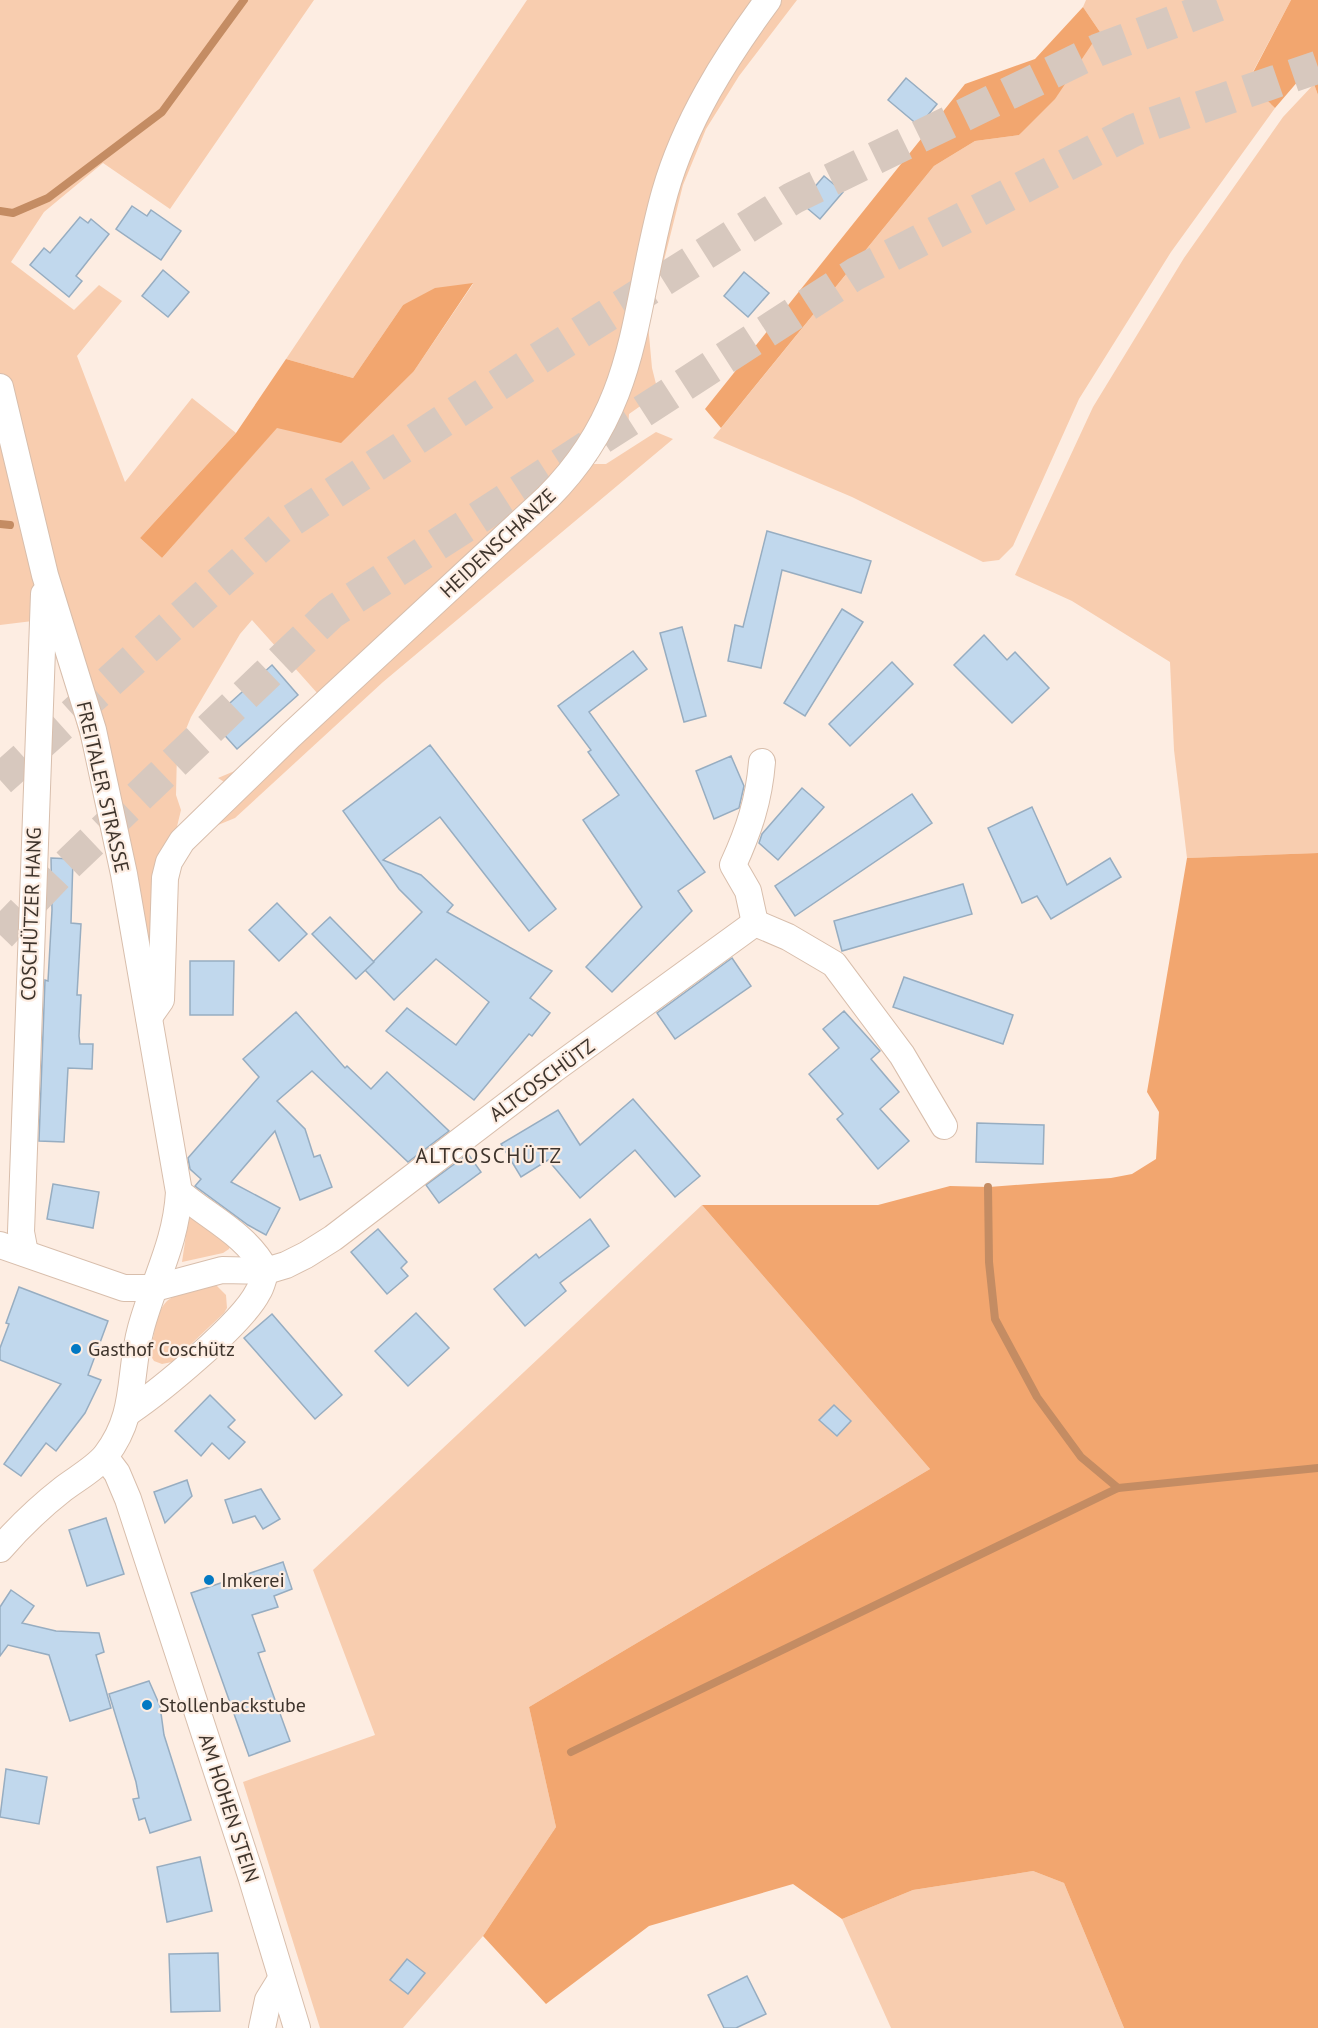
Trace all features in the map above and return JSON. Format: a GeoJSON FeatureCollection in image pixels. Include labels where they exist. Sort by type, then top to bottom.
{"type":"FeatureCollection","features":[{"type":"Feature","properties":{"kind":"street","name":"HEIDENSCHANZE"},"geometry":{"type":"LineString","coordinates":[[149,1018],[161,1000],[165,878],[169,862],[182,841],[290,736],[570,476],[596,438],[625,373],[659,218],[676,160],[711,87],[768,0]]}},
{"type":"Feature","properties":{"kind":"street","name":"FREITALER STRASSE"},"geometry":{"type":"LineString","coordinates":[[0,387],[45,575],[93,730],[124,874],[179,1192]]}},
{"type":"Feature","properties":{"kind":"street","name":"COSCHÜTZER HANG"},"geometry":{"type":"LineString","coordinates":[[25,1253],[21,1232],[45,575]]}},
{"type":"Feature","properties":{"kind":"street"},"geometry":{"type":"LineString","coordinates":[[762,762],[759,796],[750,830],[733,864],[748,891],[755,923],[789,937],[834,964],[902,1055],[944,1126]]}},
{"type":"Feature","properties":{"kind":"street","name":"ALTCOSCHÜTZ"},"geometry":{"type":"LineString","coordinates":[[0,1245],[123,1288],[155,1288],[222,1270],[266,1270],[286,1266],[333,1238],[553,1070],[570,1061],[755,923]]}},
{"type":"Feature","properties":{"kind":"street"},"geometry":{"type":"LineString","coordinates":[[129,1412],[153,1396],[238,1318],[258,1294],[266,1270],[257,1254],[240,1236],[199,1210],[179,1192]]}},
{"type":"Feature","properties":{"kind":"street"},"geometry":{"type":"LineString","coordinates":[[0,1549],[56,1494],[105,1457],[129,1412],[140,1330],[167,1260],[178,1209],[179,1192]]}},
{"type":"Feature","properties":{"kind":"street","name":"AM HOHEN STEIN"},"geometry":{"type":"LineString","coordinates":[[105,1457],[117,1473],[128,1499],[251,1876],[297,2028]]}},
{"type":"Feature","properties":{"kind":"street"},"geometry":{"type":"LineString","coordinates":[[262,2028],[268,2000],[281,1979]]}},
{"type":"Feature","properties":{"kind":"shaded area"},"geometry":{"type":"Polygon","coordinates":[[[0,0],[314,0],[170,209],[103,163],[44,212],[11,262],[74,310],[99,285],[122,301],[77,356],[125,482],[192,398],[236,433],[140,538],[162,558],[277,427],[414,371],[473,284],[403,305],[353,378],[286,359],[527,0],[757,0],[711,71],[624,351],[576,456],[226,783],[218,778],[237,770],[318,694],[252,620],[240,634],[191,717],[177,751],[176,795],[181,810],[173,843],[157,970],[119,885],[49,619],[0,625],[0,0]]]}},
{"type":"Feature","properties":{"kind":"shaded area"},"geometry":{"type":"Polygon","coordinates":[[[778,0],[797,0],[739,76],[706,129],[683,185],[648,324],[652,368],[663,412],[649,400],[629,414],[628,428],[606,439],[668,207],[701,124],[778,0]]]}},
{"type":"Feature","properties":{"kind":"shaded area"},"geometry":{"type":"Polygon","coordinates":[[[1086,0],[1291,0],[1248,81],[1275,108],[1171,252],[1079,399],[1013,546],[999,560],[983,562],[852,497],[713,438],[934,166],[975,141],[1019,135],[1100,32],[1083,7],[1086,0]]]}},
{"type":"Feature","properties":{"kind":"shaded area"},"geometry":{"type":"Polygon","coordinates":[[[1291,0],[1318,0],[1318,95],[1314,84],[1305,73],[1275,108],[1248,82],[1291,0]]]}},
{"type":"Feature","properties":{"kind":"shaded area"},"geometry":{"type":"Polygon","coordinates":[[[1083,7],[1100,32],[1055,99],[1019,135],[975,141],[934,166],[721,428],[705,409],[965,84],[1035,59],[1083,7]]]}},
{"type":"Feature","properties":{"kind":"shaded area"},"geometry":{"type":"Polygon","coordinates":[[[1314,84],[1318,95],[1318,853],[1187,858],[1174,750],[1170,662],[1072,601],[1015,575],[1093,407],[1184,258],[1283,117],[1314,84]]]}},
{"type":"Feature","properties":{"kind":"shaded area"},"geometry":{"type":"Polygon","coordinates":[[[473,283],[414,371],[341,443],[277,428],[162,558],[140,538],[236,433],[286,359],[353,378],[403,305],[435,288],[473,283]]]}},
{"type":"Feature","properties":{"kind":"shaded area"},"geometry":{"type":"Polygon","coordinates":[[[656,432],[673,439],[383,682],[235,818],[196,834],[587,464],[606,464],[656,432]]]}},
{"type":"Feature","properties":{"kind":"shaded area"},"geometry":{"type":"Polygon","coordinates":[[[1318,853],[1318,2028],[1124,2028],[1064,1883],[1033,1871],[913,1890],[842,1919],[793,1884],[649,1926],[546,2004],[483,1936],[556,1827],[529,1707],[930,1469],[702,1205],[878,1205],[950,1186],[989,1187],[1111,1178],[1132,1174],[1156,1159],[1159,1112],[1147,1092],[1187,858],[1318,853]]]}},
{"type":"Feature","properties":{"kind":"shaded area"},"geometry":{"type":"Polygon","coordinates":[[[702,1205],[930,1469],[529,1707],[556,1827],[483,1936],[403,2028],[320,2028],[243,1782],[375,1735],[313,1570],[702,1205]]]}},
{"type":"Feature","properties":{"kind":"shaded area"},"geometry":{"type":"Polygon","coordinates":[[[189,1215],[230,1246],[229,1249],[223,1253],[182,1262],[189,1215]]]}},
{"type":"Feature","properties":{"kind":"shaded area"},"geometry":{"type":"Polygon","coordinates":[[[217,1286],[226,1295],[227,1308],[224,1313],[172,1362],[162,1364],[154,1361],[151,1355],[152,1344],[157,1320],[165,1303],[177,1295],[217,1286]]]}},
{"type":"Feature","properties":{"kind":"shaded area"},"geometry":{"type":"Polygon","coordinates":[[[1033,1871],[1064,1883],[1124,2028],[891,2028],[842,1919],[913,1890],[1033,1871]]]}},
{"type":"Feature","properties":{"kind":"building"},"geometry":{"type":"Polygon","coordinates":[[[906,78],[937,104],[919,126],[888,100],[906,78]]]}},
{"type":"Feature","properties":{"kind":"building"},"geometry":{"type":"Polygon","coordinates":[[[824,176],[843,192],[820,219],[801,203],[824,176]]]}},
{"type":"Feature","properties":{"kind":"building"},"geometry":{"type":"Polygon","coordinates":[[[132,206],[147,216],[151,210],[181,231],[161,260],[116,229],[132,206]]]}},
{"type":"Feature","properties":{"kind":"building"},"geometry":{"type":"Polygon","coordinates":[[[80,217],[88,223],[91,219],[109,234],[76,276],[82,281],[69,297],[30,265],[44,248],[50,253],[80,217]]]}},
{"type":"Feature","properties":{"kind":"building"},"geometry":{"type":"Polygon","coordinates":[[[163,270],[189,292],[168,317],[142,296],[163,270]]]}},
{"type":"Feature","properties":{"kind":"building"},"geometry":{"type":"Polygon","coordinates":[[[744,272],[769,293],[748,317],[724,296],[744,272]]]}},
{"type":"Feature","properties":{"kind":"building"},"geometry":{"type":"Polygon","coordinates":[[[767,531],[871,561],[861,593],[782,570],[761,668],[728,661],[735,625],[743,627],[767,531]]]}},
{"type":"Feature","properties":{"kind":"building"},"geometry":{"type":"Polygon","coordinates":[[[842,609],[863,622],[805,716],[784,703],[842,609]]]}},
{"type":"Feature","properties":{"kind":"building"},"geometry":{"type":"Polygon","coordinates":[[[682,627],[706,716],[684,722],[660,633],[682,627]]]}},
{"type":"Feature","properties":{"kind":"building"},"geometry":{"type":"Polygon","coordinates":[[[984,635],[1007,660],[1015,652],[1049,688],[1012,723],[954,665],[984,635]]]}},
{"type":"Feature","properties":{"kind":"building"},"geometry":{"type":"Polygon","coordinates":[[[633,651],[647,669],[589,712],[705,872],[678,891],[692,911],[612,992],[586,967],[642,907],[583,820],[619,795],[588,752],[591,750],[558,706],[633,651]]]}},
{"type":"Feature","properties":{"kind":"building"},"geometry":{"type":"Polygon","coordinates":[[[892,662],[913,684],[850,746],[829,724],[892,662]]]}},
{"type":"Feature","properties":{"kind":"building"},"geometry":{"type":"Polygon","coordinates":[[[272,665],[298,695],[237,749],[211,720],[272,665]]]}},
{"type":"Feature","properties":{"kind":"building"},"geometry":{"type":"Polygon","coordinates":[[[430,745],[556,909],[529,931],[440,817],[383,860],[421,875],[453,905],[447,912],[552,971],[530,998],[550,1013],[532,1036],[529,1034],[474,1100],[386,1031],[407,1008],[456,1045],[489,1002],[436,959],[394,1000],[365,970],[422,912],[399,889],[343,811],[430,745]]]}},
{"type":"Feature","properties":{"kind":"building"},"geometry":{"type":"Polygon","coordinates":[[[731,756],[744,786],[739,808],[714,819],[696,771],[731,756]]]}},
{"type":"Feature","properties":{"kind":"building"},"geometry":{"type":"Polygon","coordinates":[[[802,788],[824,807],[778,860],[759,843],[762,834],[802,788]]]}},
{"type":"Feature","properties":{"kind":"building"},"geometry":{"type":"Polygon","coordinates":[[[912,794],[932,823],[795,916],[775,886],[912,794]]]}},
{"type":"Feature","properties":{"kind":"building"},"geometry":{"type":"Polygon","coordinates":[[[1032,807],[1067,885],[1110,858],[1121,877],[1051,919],[1037,896],[1022,903],[988,828],[1032,807]]]}},
{"type":"Feature","properties":{"kind":"building"},"geometry":{"type":"Polygon","coordinates":[[[51,858],[73,859],[71,923],[81,924],[77,995],[81,995],[79,1036],[80,1044],[93,1044],[92,1069],[68,1068],[64,1142],[39,1141],[45,980],[48,981],[52,910],[51,858]]]}},
{"type":"Feature","properties":{"kind":"building"},"geometry":{"type":"Polygon","coordinates":[[[963,884],[972,914],[842,951],[834,921],[963,884]]]}},
{"type":"Feature","properties":{"kind":"building"},"geometry":{"type":"Polygon","coordinates":[[[277,903],[307,934],[279,961],[249,930],[277,903]]]}},
{"type":"Feature","properties":{"kind":"building"},"geometry":{"type":"Polygon","coordinates":[[[330,917],[374,962],[356,979],[312,934],[330,917]]]}},
{"type":"Feature","properties":{"kind":"building"},"geometry":{"type":"Polygon","coordinates":[[[732,958],[751,986],[675,1039],[657,1013],[732,958]]]}},
{"type":"Feature","properties":{"kind":"building"},"geometry":{"type":"Polygon","coordinates":[[[190,961],[234,961],[233,1015],[190,1015],[190,961]]]}},
{"type":"Feature","properties":{"kind":"building"},"geometry":{"type":"Polygon","coordinates":[[[904,977],[1013,1015],[1003,1044],[893,1007],[904,977]]]}},
{"type":"Feature","properties":{"kind":"building"},"geometry":{"type":"Polygon","coordinates":[[[844,1011],[880,1051],[871,1059],[899,1092],[880,1109],[909,1141],[878,1169],[837,1119],[843,1114],[809,1074],[839,1048],[823,1029],[844,1011]]]}},
{"type":"Feature","properties":{"kind":"building"},"geometry":{"type":"Polygon","coordinates":[[[296,1012],[345,1068],[347,1066],[371,1089],[387,1072],[449,1131],[408,1162],[312,1071],[277,1101],[305,1129],[314,1157],[320,1155],[332,1187],[300,1200],[275,1131],[231,1182],[280,1208],[266,1235],[248,1225],[195,1186],[201,1179],[190,1169],[188,1158],[259,1077],[243,1059],[296,1012]]]}},
{"type":"Feature","properties":{"kind":"building"},"geometry":{"type":"Polygon","coordinates":[[[633,1099],[700,1176],[675,1197],[635,1150],[580,1198],[548,1160],[521,1177],[501,1144],[558,1110],[580,1145],[633,1099]]]}},
{"type":"Feature","properties":{"kind":"building"},"geometry":{"type":"Polygon","coordinates":[[[977,1123],[1044,1125],[1043,1164],[976,1162],[977,1123]]]}},
{"type":"Feature","properties":{"kind":"building"},"geometry":{"type":"Polygon","coordinates":[[[468,1154],[481,1172],[439,1203],[426,1185],[468,1154]]]}},
{"type":"Feature","properties":{"kind":"building"},"geometry":{"type":"Polygon","coordinates":[[[53,1184],[99,1192],[93,1228],[47,1219],[53,1184]]]}},
{"type":"Feature","properties":{"kind":"building"},"geometry":{"type":"Polygon","coordinates":[[[590,1219],[609,1246],[560,1283],[566,1291],[525,1326],[494,1289],[536,1254],[539,1258],[590,1219]]]}},
{"type":"Feature","properties":{"kind":"building"},"geometry":{"type":"Polygon","coordinates":[[[378,1229],[407,1262],[401,1268],[408,1276],[387,1294],[351,1252],[378,1229]]]}},
{"type":"Feature","properties":{"kind":"building"},"geometry":{"type":"Polygon","coordinates":[[[19,1287],[108,1321],[88,1375],[101,1380],[85,1413],[56,1451],[46,1443],[21,1476],[4,1464],[61,1384],[0,1360],[0,1348],[9,1324],[6,1323],[19,1287]]]}},
{"type":"Feature","properties":{"kind":"building"},"geometry":{"type":"Polygon","coordinates":[[[416,1313],[449,1348],[408,1386],[375,1351],[416,1313]]]}},
{"type":"Feature","properties":{"kind":"building"},"geometry":{"type":"Polygon","coordinates":[[[272,1314],[342,1395],[315,1419],[244,1338],[272,1314]]]}},
{"type":"Feature","properties":{"kind":"building"},"geometry":{"type":"Polygon","coordinates":[[[210,1395],[235,1420],[228,1427],[245,1442],[229,1459],[212,1443],[201,1456],[175,1431],[210,1395]]]}},
{"type":"Feature","properties":{"kind":"building"},"geometry":{"type":"Polygon","coordinates":[[[834,1405],[851,1421],[837,1436],[819,1420],[834,1405]]]}},
{"type":"Feature","properties":{"kind":"building"},"geometry":{"type":"Polygon","coordinates":[[[187,1480],[192,1496],[165,1523],[154,1492],[187,1480]]]}},
{"type":"Feature","properties":{"kind":"building"},"geometry":{"type":"Polygon","coordinates":[[[261,1489],[280,1519],[263,1529],[255,1516],[233,1523],[225,1500],[261,1489]]]}},
{"type":"Feature","properties":{"kind":"building"},"geometry":{"type":"Polygon","coordinates":[[[106,1518],[124,1574],[87,1586],[69,1530],[106,1518]]]}},
{"type":"Feature","properties":{"kind":"building"},"geometry":{"type":"Polygon","coordinates":[[[283,1562],[292,1589],[274,1596],[278,1607],[252,1615],[265,1651],[258,1653],[290,1741],[249,1756],[191,1593],[283,1562]]]}},
{"type":"Feature","properties":{"kind":"building"},"geometry":{"type":"Polygon","coordinates":[[[11,1590],[34,1606],[22,1623],[56,1631],[99,1633],[104,1652],[96,1655],[111,1708],[70,1721],[49,1655],[8,1645],[0,1656],[0,1607],[11,1590]]]}},
{"type":"Feature","properties":{"kind":"building"},"geometry":{"type":"Polygon","coordinates":[[[149,1681],[160,1706],[164,1735],[191,1820],[150,1833],[145,1818],[139,1820],[133,1799],[139,1798],[136,1782],[109,1694],[149,1681]]]}},
{"type":"Feature","properties":{"kind":"building"},"geometry":{"type":"Polygon","coordinates":[[[6,1769],[47,1777],[39,1824],[0,1817],[6,1769]]]}},
{"type":"Feature","properties":{"kind":"building"},"geometry":{"type":"Polygon","coordinates":[[[200,1857],[212,1911],[167,1922],[157,1867],[200,1857]]]}},
{"type":"Feature","properties":{"kind":"building"},"geometry":{"type":"Polygon","coordinates":[[[218,1953],[220,2011],[171,2012],[169,1954],[218,1953]]]}},
{"type":"Feature","properties":{"kind":"building"},"geometry":{"type":"Polygon","coordinates":[[[407,1959],[425,1973],[408,1994],[390,1980],[407,1959]]]}},
{"type":"Feature","properties":{"kind":"building"},"geometry":{"type":"Polygon","coordinates":[[[747,1976],[766,2014],[736,2028],[724,2028],[708,1995],[747,1976]]]}},
{"type":"Feature","properties":{"kind":"waterway"},"geometry":{"type":"LineString","coordinates":[[0,211],[13,213],[48,198],[162,112],[244,0]]}},
{"type":"Feature","properties":{"kind":"waterway"},"geometry":{"type":"LineString","coordinates":[[0,524],[10,525]]}},
{"type":"Feature","properties":{"kind":"waterway"},"geometry":{"type":"LineString","coordinates":[[988,1187],[989,1262],[995,1319],[1037,1397],[1081,1457],[1118,1488]]}},
{"type":"Feature","properties":{"kind":"waterway"},"geometry":{"type":"LineString","coordinates":[[571,1752],[1118,1488],[1318,1468]]}},
{"type":"Feature","properties":{"kind":"tunnel"},"geometry":{"type":"LineString","coordinates":[[0,780],[280,528],[530,364],[793,198],[1098,50],[1232,0]]}},
{"type":"Feature","properties":{"kind":"tunnel"},"geometry":{"type":"LineString","coordinates":[[0,935],[63,869],[331,613],[855,274],[1134,130],[1318,67]]}},
{"type":"Feature","properties":{"kind":"place","name":"Gasthof Coschütz"},"geometry":{"type":"Point","coordinates":[76,1349]}},
{"type":"Feature","properties":{"kind":"place","name":"Imkerei"},"geometry":{"type":"Point","coordinates":[209,1580]}},
{"type":"Feature","properties":{"kind":"place","name":"Stollenbackstube"},"geometry":{"type":"Point","coordinates":[147,1705]}},
{"type":"Feature","properties":{"kind":"district","name":"ALTCOSCHÜTZ"},"geometry":{"type":"Point","coordinates":[489,1155]}}]}
